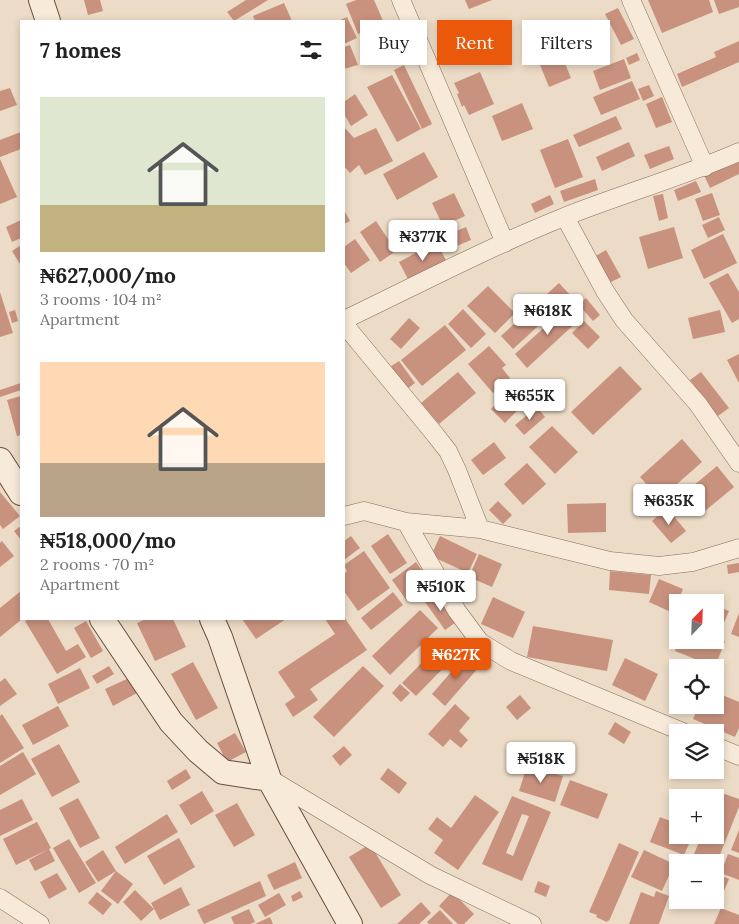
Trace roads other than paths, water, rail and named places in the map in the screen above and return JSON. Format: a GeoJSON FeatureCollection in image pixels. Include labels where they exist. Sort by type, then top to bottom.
{"type":"FeatureCollection","features":[{"type":"Feature","properties":{"kind":"street"},"geometry":{"type":"LineString","coordinates":[[41,0],[48,20]]}},
{"type":"Feature","properties":{"kind":"street"},"geometry":{"type":"LineString","coordinates":[[401,0],[505,243]]}},
{"type":"Feature","properties":{"kind":"street"},"geometry":{"type":"LineString","coordinates":[[631,0],[705,167]]}},
{"type":"Feature","properties":{"kind":"street"},"geometry":{"type":"LineString","coordinates":[[345,320],[505,243],[565,217],[705,167],[739,152]]}},
{"type":"Feature","properties":{"kind":"street"},"geometry":{"type":"LineString","coordinates":[[565,217],[605,291],[624,320],[698,404],[739,463]]}},
{"type":"Feature","properties":{"kind":"street"},"geometry":{"type":"LineString","coordinates":[[345,325],[448,451],[480,529]]}},
{"type":"Feature","properties":{"kind":"street"},"geometry":{"type":"LineString","coordinates":[[0,460],[20,491]]}},
{"type":"Feature","properties":{"kind":"street"},"geometry":{"type":"LineString","coordinates":[[345,516],[364,511],[406,522],[480,529],[610,561],[659,566],[692,562],[739,548]]}},
{"type":"Feature","properties":{"kind":"street"},"geometry":{"type":"LineString","coordinates":[[406,522],[457,611],[480,642],[511,661],[669,726]]}},
{"type":"Feature","properties":{"kind":"street"},"geometry":{"type":"LineString","coordinates":[[103,620],[171,722],[198,751],[223,772],[269,779],[430,875],[532,924]]}},
{"type":"Feature","properties":{"kind":"street"},"geometry":{"type":"LineString","coordinates":[[217,621],[220,637],[269,779],[350,924]]}},
{"type":"Feature","properties":{"kind":"street"},"geometry":{"type":"LineString","coordinates":[[724,750],[739,756]]}},
{"type":"Feature","properties":{"kind":"street"},"geometry":{"type":"LineString","coordinates":[[0,898],[40,924]]}}]}
